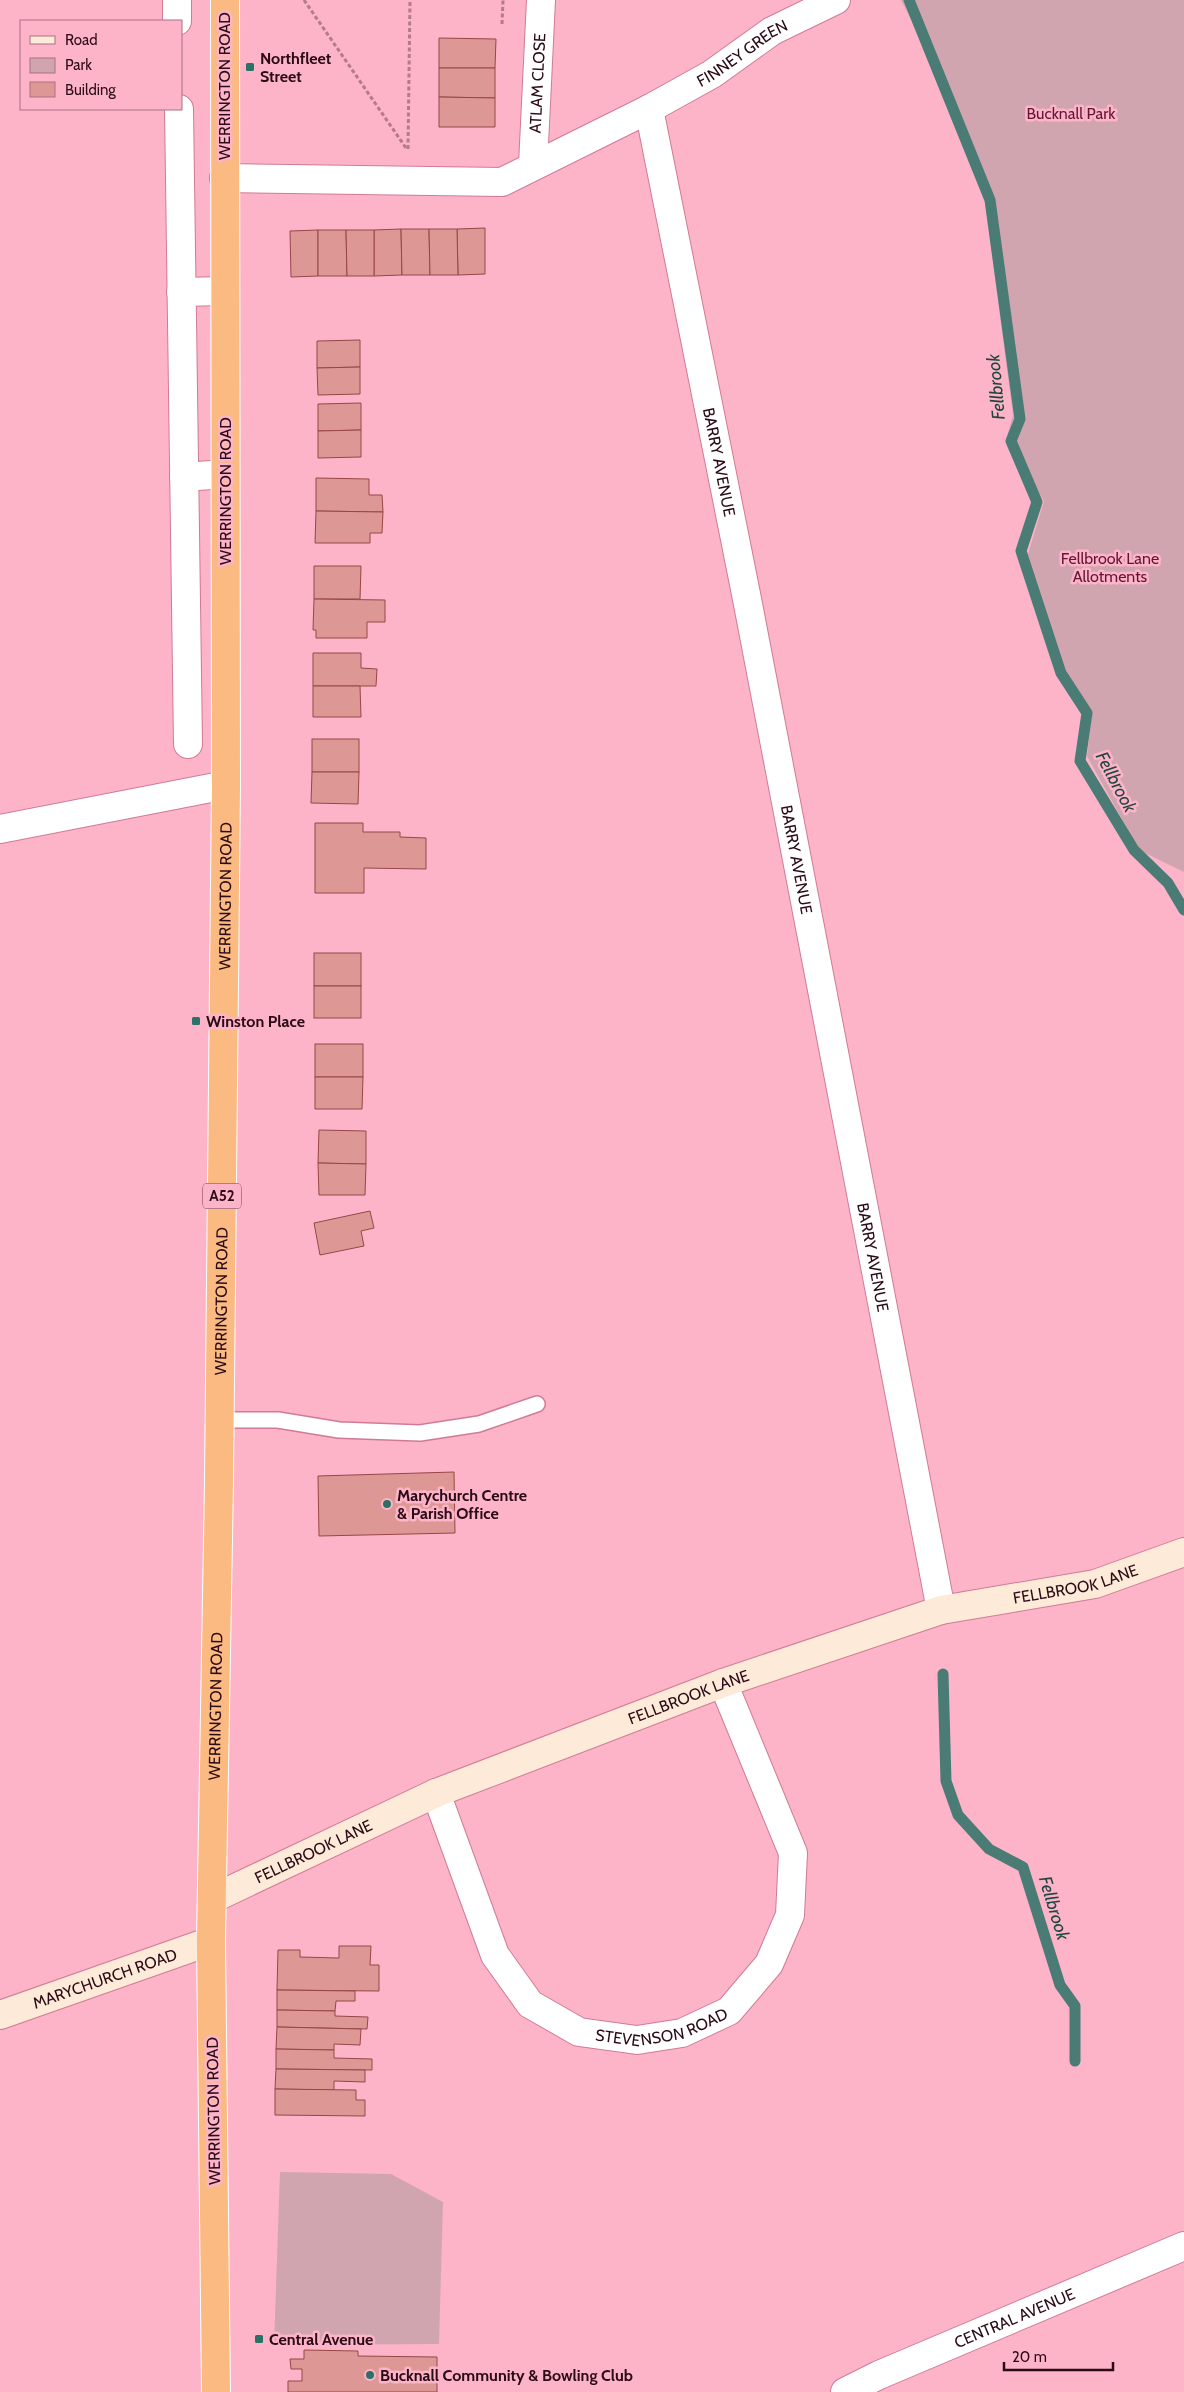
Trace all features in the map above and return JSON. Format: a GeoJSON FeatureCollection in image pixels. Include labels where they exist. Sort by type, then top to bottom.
{"type":"FeatureCollection","features":[{"type":"Feature","properties":{"kind":"highway","name":"WERRINGTON ROAD"},"geometry":{"type":"LineString","coordinates":[[216,2392],[211,1941],[220,1420],[226,785],[225,0]]}},
{"type":"Feature","properties":{"kind":"street"},"geometry":{"type":"LineString","coordinates":[[177,0],[177,20]]}},
{"type":"Feature","properties":{"kind":"street","name":"ATLAM CLOSE"},"geometry":{"type":"LineString","coordinates":[[533,165],[541,0]]}},
{"type":"Feature","properties":{"kind":"street","name":"FINNEY GREEN"},"geometry":{"type":"LineString","coordinates":[[649,109],[712,74],[772,31],[836,0]]}},
{"type":"Feature","properties":{"kind":"street"},"geometry":{"type":"LineString","coordinates":[[224,178],[502,182],[649,109]]}},
{"type":"Feature","properties":{"kind":"street","name":"BARRY AVENUE"},"geometry":{"type":"LineString","coordinates":[[649,109],[747,599],[941,1610]]}},
{"type":"Feature","properties":{"kind":"street"},"geometry":{"type":"LineString","coordinates":[[179,110],[188,744]]}},
{"type":"Feature","properties":{"kind":"street"},"geometry":{"type":"LineString","coordinates":[[181,292],[224,291]]}},
{"type":"Feature","properties":{"kind":"street"},"geometry":{"type":"LineString","coordinates":[[184,477],[225,474]]}},
{"type":"Feature","properties":{"kind":"street"},"geometry":{"type":"LineString","coordinates":[[187,660],[226,658]]}},
{"type":"Feature","properties":{"kind":"street"},"geometry":{"type":"LineString","coordinates":[[0,829],[226,785]]}},
{"type":"Feature","properties":{"kind":"street","name":"FELLBROOK LANE"},"geometry":{"type":"LineString","coordinates":[[212,1899],[436,1793],[723,1683],[941,1610],[1095,1584],[1184,1552]]}},
{"type":"Feature","properties":{"kind":"street","name":"STEVENSON ROAD"},"geometry":{"type":"LineString","coordinates":[[436,1793],[495,1955],[530,2004],[579,2032],[637,2040],[682,2033],[729,2012],[769,1964],[790,1916],[793,1853],[723,1683]]}},
{"type":"Feature","properties":{"kind":"street","name":"MARYCHURCH ROAD"},"geometry":{"type":"LineString","coordinates":[[0,2015],[211,1941]]}},
{"type":"Feature","properties":{"kind":"street","name":"CENTRAL AVENUE"},"geometry":{"type":"LineString","coordinates":[[845,2392],[879,2375],[1184,2246]]}},
{"type":"Feature","properties":{"kind":"lane"},"geometry":{"type":"LineString","coordinates":[[220,1420],[278,1420],[339,1430],[420,1433],[479,1424],[537,1404]]}},
{"type":"Feature","properties":{"kind":"path"},"geometry":{"type":"LineString","coordinates":[[304,0],[408,151],[410,0]]}},
{"type":"Feature","properties":{"kind":"path"},"geometry":{"type":"LineString","coordinates":[[502,24],[504,0]]}},
{"type":"Feature","properties":{"kind":"green space","name":"Bucknall Park"},"geometry":{"type":"Polygon","coordinates":[[[901,0],[1184,0],[1184,872],[1139,850],[1087,756],[1092,713],[1067,673],[1028,554],[1044,501],[1006,440],[1013,415],[985,201],[918,33],[901,0]]]}},
{"type":"Feature","properties":{"kind":"green space"},"geometry":{"type":"Polygon","coordinates":[[[280,2172],[391,2174],[443,2202],[439,2344],[274,2345],[280,2172]]]}},
{"type":"Feature","properties":{"kind":"building"},"geometry":{"type":"Polygon","coordinates":[[[439,38],[496,39],[495,68],[439,68],[439,38]]]}},
{"type":"Feature","properties":{"kind":"building"},"geometry":{"type":"Polygon","coordinates":[[[439,68],[495,68],[495,98],[439,97],[439,68]]]}},
{"type":"Feature","properties":{"kind":"building"},"geometry":{"type":"Polygon","coordinates":[[[439,97],[495,98],[495,127],[439,127],[439,97]]]}},
{"type":"Feature","properties":{"kind":"building"},"geometry":{"type":"Polygon","coordinates":[[[485,228],[485,274],[458,275],[457,229],[485,228]]]}},
{"type":"Feature","properties":{"kind":"building"},"geometry":{"type":"Polygon","coordinates":[[[401,229],[402,275],[374,276],[374,230],[401,229]]]}},
{"type":"Feature","properties":{"kind":"building"},"geometry":{"type":"Polygon","coordinates":[[[401,229],[429,229],[430,275],[402,275],[401,229]]]}},
{"type":"Feature","properties":{"kind":"building"},"geometry":{"type":"Polygon","coordinates":[[[429,229],[457,229],[458,275],[430,275],[429,229]]]}},
{"type":"Feature","properties":{"kind":"building"},"geometry":{"type":"Polygon","coordinates":[[[318,230],[318,276],[291,277],[290,231],[318,230]]]}},
{"type":"Feature","properties":{"kind":"building"},"geometry":{"type":"Polygon","coordinates":[[[318,230],[346,230],[347,276],[318,276],[318,230]]]}},
{"type":"Feature","properties":{"kind":"building"},"geometry":{"type":"Polygon","coordinates":[[[346,230],[374,230],[374,276],[347,276],[346,230]]]}},
{"type":"Feature","properties":{"kind":"building"},"geometry":{"type":"Polygon","coordinates":[[[360,340],[360,367],[317,368],[317,341],[360,340]]]}},
{"type":"Feature","properties":{"kind":"building"},"geometry":{"type":"Polygon","coordinates":[[[360,367],[360,394],[318,395],[317,368],[360,367]]]}},
{"type":"Feature","properties":{"kind":"building"},"geometry":{"type":"Polygon","coordinates":[[[361,403],[361,430],[318,431],[318,404],[361,403]]]}},
{"type":"Feature","properties":{"kind":"building"},"geometry":{"type":"Polygon","coordinates":[[[361,430],[361,457],[318,458],[318,431],[361,430]]]}},
{"type":"Feature","properties":{"kind":"building"},"geometry":{"type":"Polygon","coordinates":[[[316,478],[369,479],[369,495],[382,495],[383,512],[316,511],[316,478]]]}},
{"type":"Feature","properties":{"kind":"building"},"geometry":{"type":"Polygon","coordinates":[[[316,511],[383,512],[382,533],[370,533],[370,543],[315,543],[316,511]]]}},
{"type":"Feature","properties":{"kind":"building"},"geometry":{"type":"Polygon","coordinates":[[[314,566],[361,566],[360,599],[314,599],[314,566]]]}},
{"type":"Feature","properties":{"kind":"building"},"geometry":{"type":"Polygon","coordinates":[[[314,599],[385,600],[385,622],[367,622],[367,638],[316,638],[316,630],[313,630],[314,599]]]}},
{"type":"Feature","properties":{"kind":"building"},"geometry":{"type":"Polygon","coordinates":[[[313,653],[361,653],[361,668],[377,669],[376,686],[313,686],[313,653]]]}},
{"type":"Feature","properties":{"kind":"building"},"geometry":{"type":"Polygon","coordinates":[[[313,686],[360,686],[361,717],[313,717],[313,686]]]}},
{"type":"Feature","properties":{"kind":"building"},"geometry":{"type":"Polygon","coordinates":[[[312,739],[359,739],[359,772],[312,772],[312,739]]]}},
{"type":"Feature","properties":{"kind":"building"},"geometry":{"type":"Polygon","coordinates":[[[312,772],[359,772],[358,804],[311,803],[312,772]]]}},
{"type":"Feature","properties":{"kind":"building"},"geometry":{"type":"Polygon","coordinates":[[[315,823],[363,823],[363,832],[400,832],[400,837],[426,838],[426,869],[364,868],[364,893],[315,893],[315,823]]]}},
{"type":"Feature","properties":{"kind":"building"},"geometry":{"type":"Polygon","coordinates":[[[314,953],[361,953],[361,986],[314,986],[314,953]]]}},
{"type":"Feature","properties":{"kind":"building"},"geometry":{"type":"Polygon","coordinates":[[[314,986],[361,986],[361,1018],[314,1018],[314,986]]]}},
{"type":"Feature","properties":{"kind":"building"},"geometry":{"type":"Polygon","coordinates":[[[315,1044],[363,1044],[363,1077],[315,1077],[315,1044]]]}},
{"type":"Feature","properties":{"kind":"building"},"geometry":{"type":"Polygon","coordinates":[[[315,1077],[363,1077],[362,1109],[315,1109],[315,1077]]]}},
{"type":"Feature","properties":{"kind":"building"},"geometry":{"type":"Polygon","coordinates":[[[319,1130],[366,1131],[366,1164],[318,1163],[319,1130]]]}},
{"type":"Feature","properties":{"kind":"building"},"geometry":{"type":"Polygon","coordinates":[[[318,1163],[366,1164],[365,1195],[319,1195],[318,1163]]]}},
{"type":"Feature","properties":{"kind":"building"},"geometry":{"type":"Polygon","coordinates":[[[370,1211],[374,1228],[361,1231],[364,1246],[320,1255],[314,1223],[370,1211]]]}},
{"type":"Feature","properties":{"kind":"building","name":"Marychurch Centre & Parish Office"},"geometry":{"type":"Polygon","coordinates":[[[454,1472],[455,1533],[319,1536],[318,1476],[454,1472]]]}},
{"type":"Feature","properties":{"kind":"building"},"geometry":{"type":"Polygon","coordinates":[[[339,1946],[371,1946],[370,1965],[379,1965],[379,1991],[277,1990],[278,1950],[300,1950],[300,1957],[339,1958],[339,1946]]]}},
{"type":"Feature","properties":{"kind":"building"},"geometry":{"type":"Polygon","coordinates":[[[277,1990],[355,1991],[355,2001],[336,2001],[335,2011],[277,2010],[277,1990]]]}},
{"type":"Feature","properties":{"kind":"building"},"geometry":{"type":"Polygon","coordinates":[[[277,2010],[335,2011],[335,2016],[368,2017],[367,2029],[277,2027],[277,2010]]]}},
{"type":"Feature","properties":{"kind":"building"},"geometry":{"type":"Polygon","coordinates":[[[277,2027],[361,2029],[360,2045],[334,2044],[334,2050],[276,2049],[277,2027]]]}},
{"type":"Feature","properties":{"kind":"building"},"geometry":{"type":"Polygon","coordinates":[[[276,2049],[334,2050],[334,2058],[372,2059],[372,2070],[276,2069],[276,2049]]]}},
{"type":"Feature","properties":{"kind":"building"},"geometry":{"type":"Polygon","coordinates":[[[276,2069],[365,2070],[365,2082],[334,2081],[334,2090],[275,2089],[276,2069]]]}},
{"type":"Feature","properties":{"kind":"building"},"geometry":{"type":"Polygon","coordinates":[[[275,2089],[356,2090],[356,2100],[365,2100],[365,2116],[275,2115],[275,2089]]]}},
{"type":"Feature","properties":{"kind":"building","name":"Bucknall Community & Bowling Club"},"geometry":{"type":"Polygon","coordinates":[[[304,2350],[358,2351],[358,2356],[437,2357],[437,2392],[288,2392],[288,2381],[302,2381],[302,2369],[291,2369],[290,2359],[304,2359],[304,2350]]]}},
{"type":"Feature","properties":{"kind":"waterway","name":"Fellbrook"},"geometry":{"type":"LineString","coordinates":[[909,0],[990,200],[1020,419],[1011,441],[1037,502],[1021,551],[1061,673],[1087,713],[1080,761],[1134,850],[1168,883],[1184,910]]}},
{"type":"Feature","properties":{"kind":"waterway","name":"Fellbrook"},"geometry":{"type":"LineString","coordinates":[[943,1674],[946,1781],[958,1815],[989,1849],[1023,1867],[1060,1985],[1075,2006],[1075,2061]]}},
{"type":"Feature","properties":{"kind":"place","name":"Northfleet Street"},"geometry":{"type":"Point","coordinates":[250,67]}},
{"type":"Feature","properties":{"kind":"place","name":"Winston Place"},"geometry":{"type":"Point","coordinates":[196,1021]}},
{"type":"Feature","properties":{"kind":"place","name":"Marychurch Centre & Parish Office"},"geometry":{"type":"Point","coordinates":[387,1504]}},
{"type":"Feature","properties":{"kind":"place","name":"Central Avenue"},"geometry":{"type":"Point","coordinates":[259,2339]}},
{"type":"Feature","properties":{"kind":"place","name":"Bucknall Community & Bowling Club"},"geometry":{"type":"Point","coordinates":[370,2375]}},
{"type":"Feature","properties":{"kind":"park label","name":"Fellbrook Lane Allotments"},"geometry":{"type":"Point","coordinates":[1110,567]}}]}
